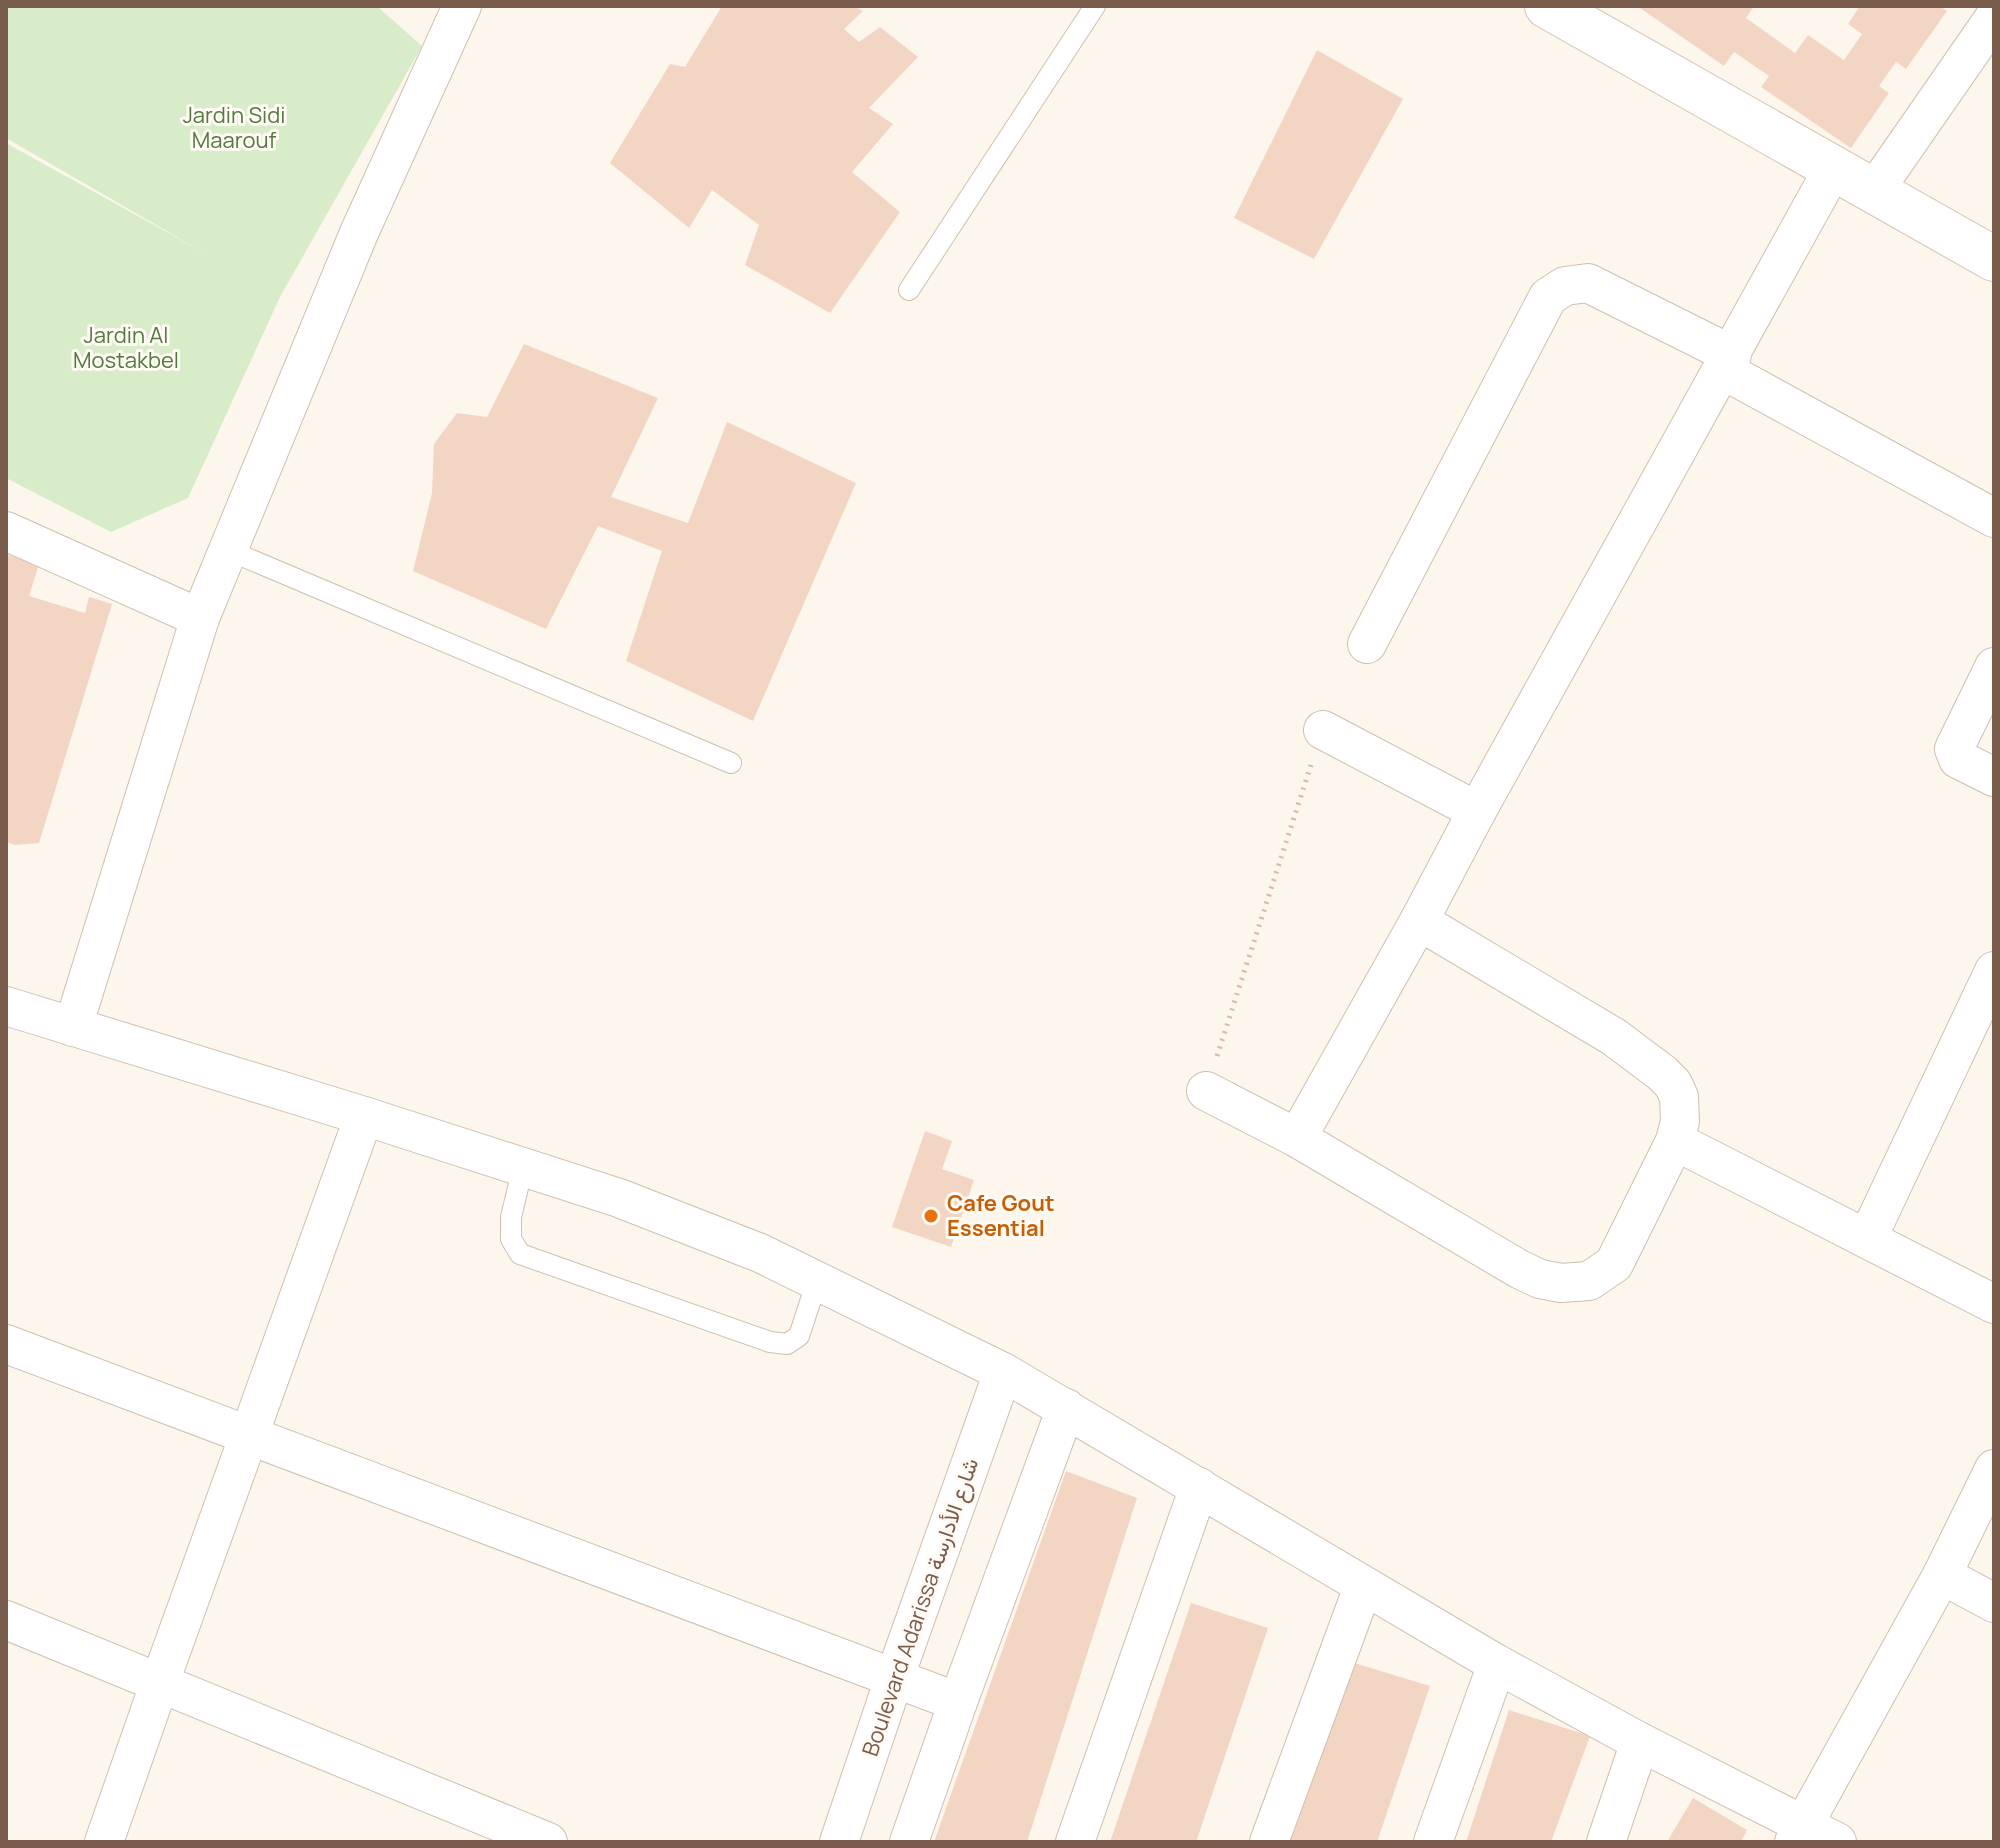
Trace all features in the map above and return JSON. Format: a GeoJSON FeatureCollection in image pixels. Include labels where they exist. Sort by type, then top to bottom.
{"type":"FeatureCollection","features":[{"type":"Feature","properties":{"kind":"street"},"geometry":{"type":"LineString","coordinates":[[73,1027],[200,618],[359,233],[462,6]]}},
{"type":"Feature","properties":{"kind":"street"},"geometry":{"type":"LineString","coordinates":[[1552,7],[1994,259]]}},
{"type":"Feature","properties":{"kind":"street"},"geometry":{"type":"LineString","coordinates":[[1874,191],[1994,18]]}},
{"type":"Feature","properties":{"kind":"street"},"geometry":{"type":"LineString","coordinates":[[1297,1138],[1834,167]]}},
{"type":"Feature","properties":{"kind":"street"},"geometry":{"type":"LineString","coordinates":[[1367,644],[1548,297],[1565,286],[1588,283],[1994,518]]}},
{"type":"Feature","properties":{"kind":"street"},"geometry":{"type":"LineString","coordinates":[[6,531],[200,618]]}},
{"type":"Feature","properties":{"kind":"street"},"geometry":{"type":"LineString","coordinates":[[1994,667],[1954,749],[1958,759],[1994,777]]}},
{"type":"Feature","properties":{"kind":"street"},"geometry":{"type":"LineString","coordinates":[[1323,730],[1477,811]]}},
{"type":"Feature","properties":{"kind":"street"},"geometry":{"type":"LineString","coordinates":[[1206,1091],[1297,1138],[1540,1279],[1561,1283],[1589,1281],[1614,1264],[1675,1141],[1680,1121],[1679,1097],[1673,1084],[1614,1037],[1419,921]]}},
{"type":"Feature","properties":{"kind":"street"},"geometry":{"type":"LineString","coordinates":[[1867,1239],[1994,971]]}},
{"type":"Feature","properties":{"kind":"street"},"geometry":{"type":"LineString","coordinates":[[6,1006],[633,1203],[760,1253],[1003,1372],[1497,1664],[1798,1833],[1837,1842]]}},
{"type":"Feature","properties":{"kind":"street"},"geometry":{"type":"LineString","coordinates":[[104,1842],[364,1116]]}},
{"type":"Feature","properties":{"kind":"street"},"geometry":{"type":"LineString","coordinates":[[1675,1141],[1994,1304]]}},
{"type":"Feature","properties":{"kind":"street"},"geometry":{"type":"LineString","coordinates":[[6,1344],[958,1702]]}},
{"type":"Feature","properties":{"kind":"street","name":"Boulevard Adarissa شارع الأدارسة"},"geometry":{"type":"LineString","coordinates":[[839,1842],[1003,1372]]}},
{"type":"Feature","properties":{"kind":"street"},"geometry":{"type":"LineString","coordinates":[[909,1842],[1066,1408]]}},
{"type":"Feature","properties":{"kind":"street"},"geometry":{"type":"LineString","coordinates":[[1798,1833],[1942,1575],[1994,1469]]}},
{"type":"Feature","properties":{"kind":"street"},"geometry":{"type":"LineString","coordinates":[[1075,1842],[1199,1487]]}},
{"type":"Feature","properties":{"kind":"street"},"geometry":{"type":"LineString","coordinates":[[1942,1575],[1994,1603]]}},
{"type":"Feature","properties":{"kind":"street"},"geometry":{"type":"LineString","coordinates":[[1269,1842],[1363,1587]]}},
{"type":"Feature","properties":{"kind":"street"},"geometry":{"type":"LineString","coordinates":[[6,1620],[548,1842]]}},
{"type":"Feature","properties":{"kind":"street"},"geometry":{"type":"LineString","coordinates":[[1433,1842],[1497,1664]]}},
{"type":"Feature","properties":{"kind":"street"},"geometry":{"type":"LineString","coordinates":[[1606,1842],[1640,1742]]}},
{"type":"Feature","properties":{"kind":"lane"},"geometry":{"type":"LineString","coordinates":[[909,290],[1095,6]]}},
{"type":"Feature","properties":{"kind":"lane"},"geometry":{"type":"LineString","coordinates":[[228,550],[731,763]]}},
{"type":"Feature","properties":{"kind":"lane"},"geometry":{"type":"LineString","coordinates":[[523,1167],[511,1217],[511,1239],[520,1254],[770,1342],[787,1344],[799,1336],[817,1281]]}},
{"type":"Feature","properties":{"kind":"path"},"geometry":{"type":"LineString","coordinates":[[1206,1091],[1323,730]]}},
{"type":"Feature","properties":{"kind":"green space"},"geometry":{"type":"Polygon","coordinates":[[[6,6],[377,6],[422,46],[280,297],[188,498],[111,532],[6,478],[6,143],[201,251],[6,138],[6,6]]]}},
{"type":"Feature","properties":{"kind":"building"},"geometry":{"type":"Polygon","coordinates":[[[722,6],[853,6],[863,11],[844,29],[859,42],[880,27],[918,57],[869,108],[893,124],[852,172],[900,212],[830,313],[745,265],[759,225],[712,190],[689,228],[610,163],[670,64],[685,67],[722,6]]]}},
{"type":"Feature","properties":{"kind":"building"},"geometry":{"type":"Polygon","coordinates":[[[1637,6],[1754,6],[1746,18],[1795,53],[1808,35],[1844,60],[1862,34],[1848,24],[1860,6],[1939,6],[1947,11],[1906,69],[1896,62],[1879,86],[1889,93],[1851,148],[1761,87],[1769,76],[1734,52],[1724,66],[1637,6]]]}},
{"type":"Feature","properties":{"kind":"building"},"geometry":{"type":"Polygon","coordinates":[[[1317,50],[1403,99],[1314,259],[1234,218],[1317,50]]]}},
{"type":"Feature","properties":{"kind":"building"},"geometry":{"type":"Polygon","coordinates":[[[524,344],[658,398],[611,497],[688,523],[727,422],[856,483],[753,721],[626,661],[662,551],[598,526],[546,629],[413,571],[432,493],[434,444],[457,413],[487,417],[524,344]]]}},
{"type":"Feature","properties":{"kind":"building"},"geometry":{"type":"Polygon","coordinates":[[[6,554],[39,564],[29,596],[85,613],[89,597],[112,604],[39,843],[15,845],[6,842],[6,554]]]}},
{"type":"Feature","properties":{"kind":"building"},"geometry":{"type":"Polygon","coordinates":[[[925,1131],[952,1141],[942,1169],[974,1180],[951,1247],[892,1227],[925,1131]]]}},
{"type":"Feature","properties":{"kind":"building"},"geometry":{"type":"Polygon","coordinates":[[[1066,1471],[1137,1498],[1027,1842],[934,1842],[1066,1471]]]}},
{"type":"Feature","properties":{"kind":"building"},"geometry":{"type":"Polygon","coordinates":[[[1191,1603],[1268,1628],[1196,1842],[1110,1842],[1191,1603]]]}},
{"type":"Feature","properties":{"kind":"building"},"geometry":{"type":"Polygon","coordinates":[[[1351,1662],[1430,1686],[1377,1842],[1286,1842],[1351,1662]]]}},
{"type":"Feature","properties":{"kind":"building"},"geometry":{"type":"Polygon","coordinates":[[[1509,1710],[1590,1736],[1551,1842],[1466,1842],[1509,1710]]]}},
{"type":"Feature","properties":{"kind":"building"},"geometry":{"type":"Polygon","coordinates":[[[1693,1798],[1747,1830],[1741,1842],[1667,1842],[1693,1798]]]}},
{"type":"Feature","properties":{"kind":"place","name":"Cafe Gout Essential"},"geometry":{"type":"Point","coordinates":[931,1216]}},
{"type":"Feature","properties":{"kind":"park label","name":"Jardin Sidi Maarouf"},"geometry":{"type":"Point","coordinates":[234,128]}},
{"type":"Feature","properties":{"kind":"park label","name":"Jardin Al Mostakbel"},"geometry":{"type":"Point","coordinates":[126,348]}}]}
